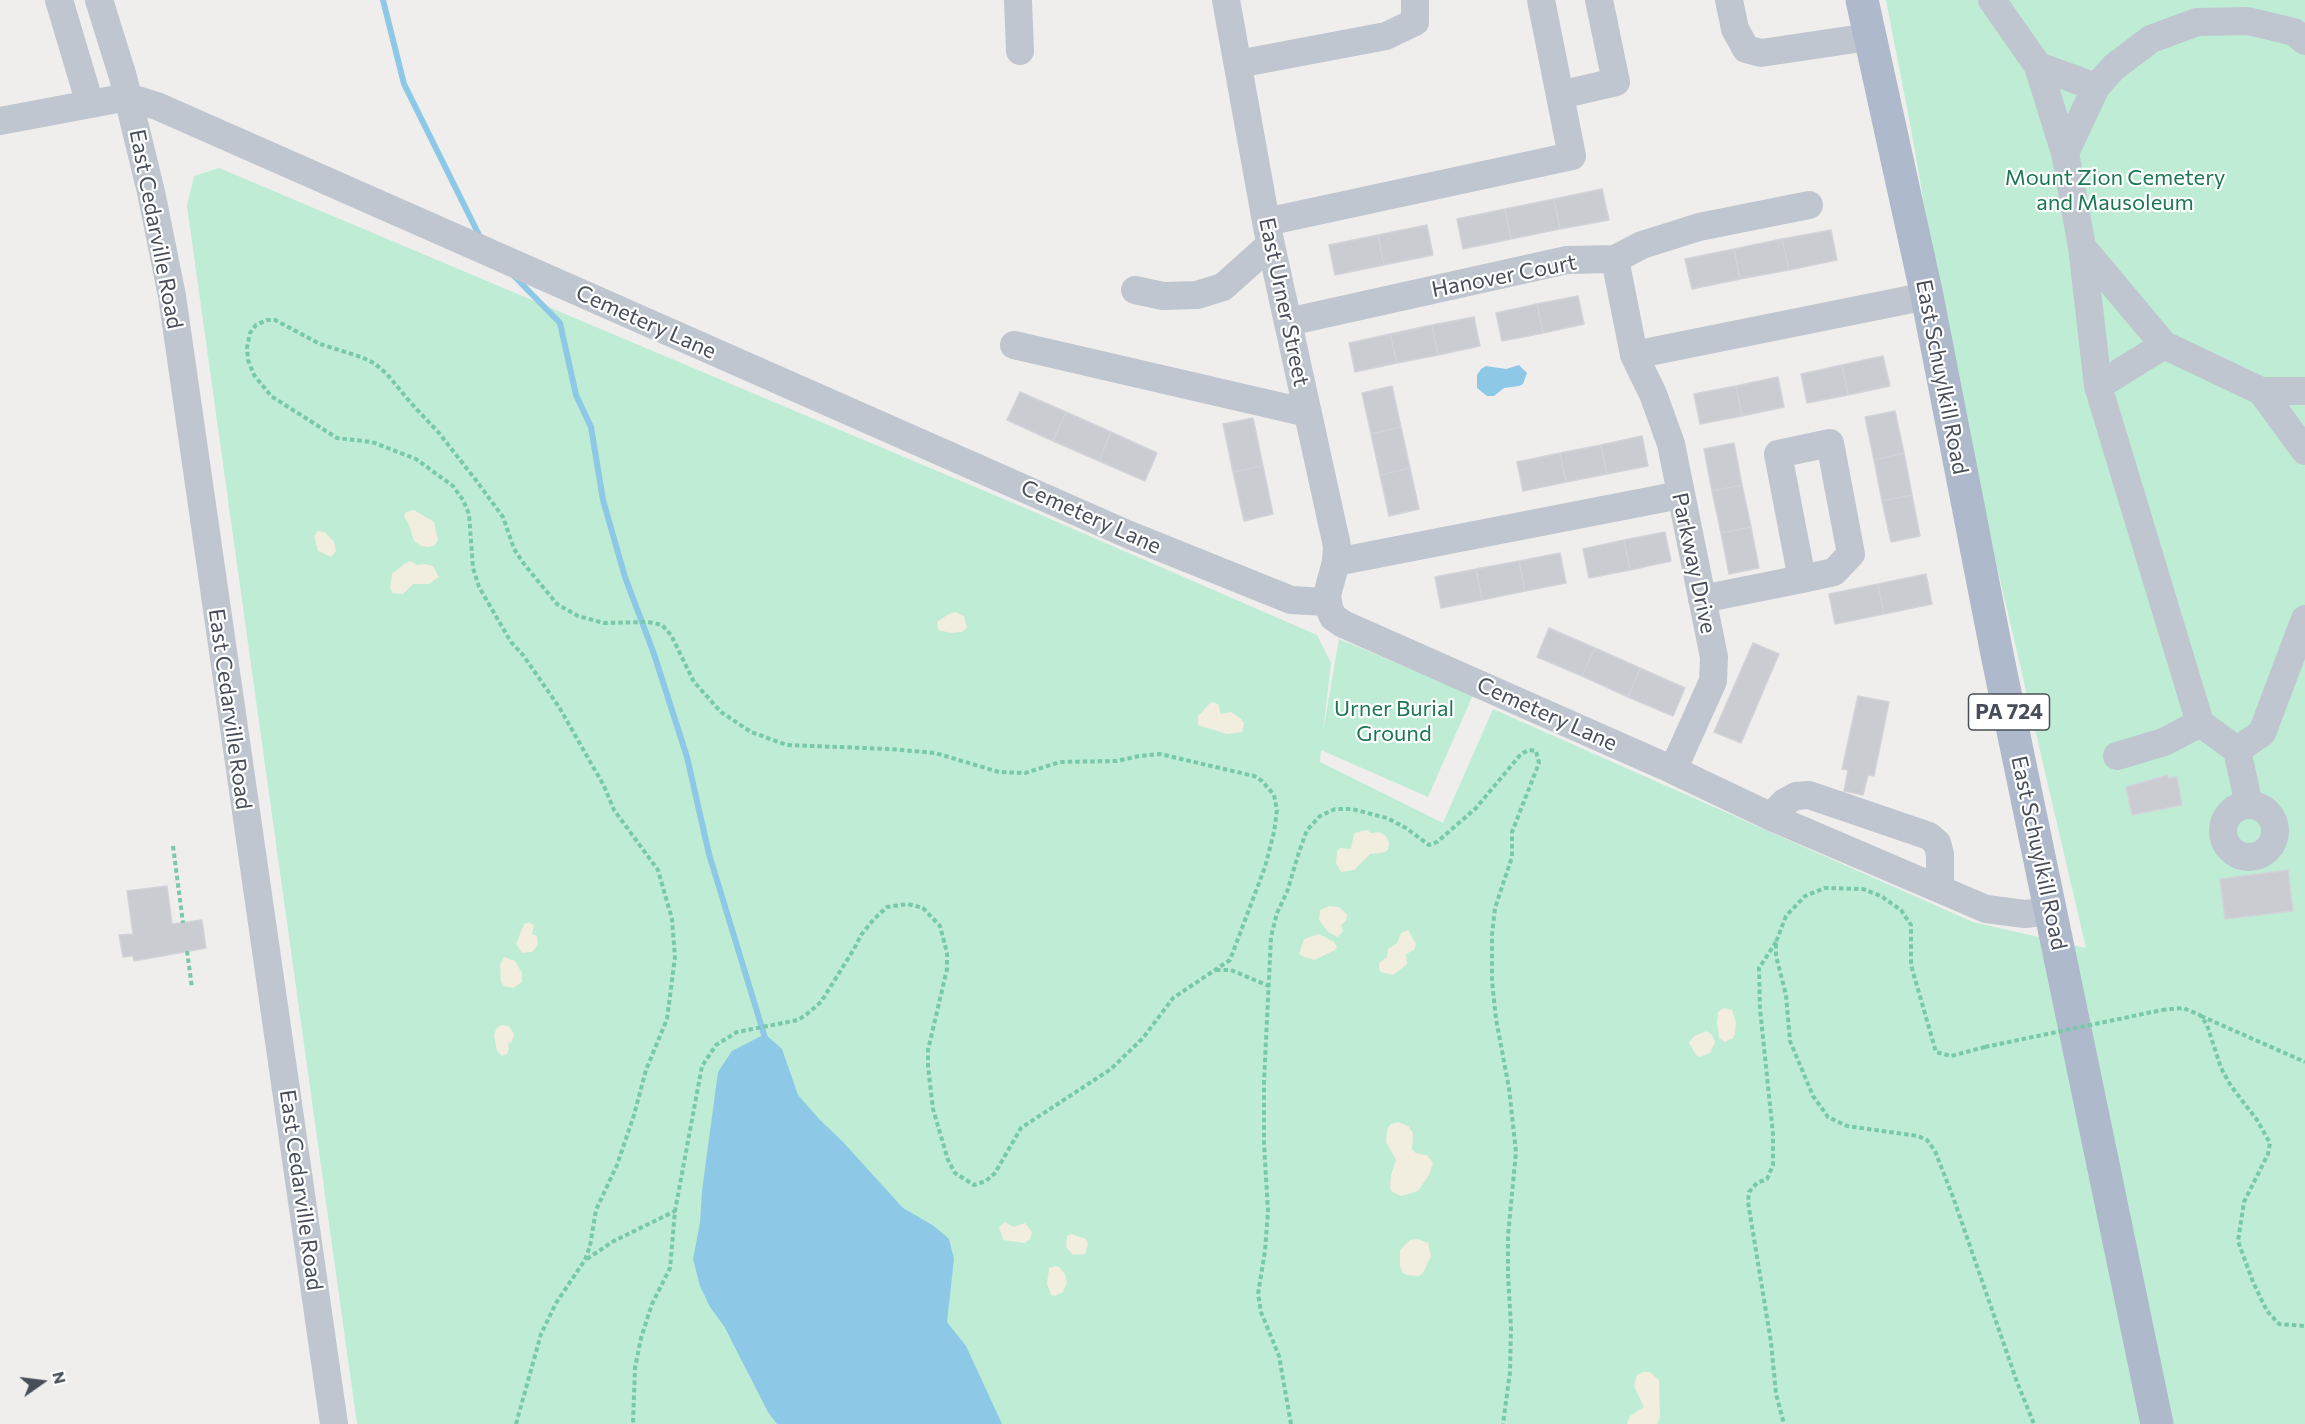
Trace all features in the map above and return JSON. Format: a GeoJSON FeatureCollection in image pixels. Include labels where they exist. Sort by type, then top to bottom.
{"type":"FeatureCollection","features":[{"type":"Feature","properties":{"kind":"main road","name":"East Schuylkill Road"},"geometry":{"type":"LineString","coordinates":[[1862,0],[1927,296],[1997,654],[2157,1424]]}},
{"type":"Feature","properties":{"kind":"street"},"geometry":{"type":"LineString","coordinates":[[90,105],[62,9],[93,0]]}},
{"type":"Feature","properties":{"kind":"street","name":"East Cedarville Road"},"geometry":{"type":"LineString","coordinates":[[99,0],[128,97],[152,192],[172,296],[334,1424]]}},
{"type":"Feature","properties":{"kind":"street"},"geometry":{"type":"LineString","coordinates":[[1018,0],[1020,51]]}},
{"type":"Feature","properties":{"kind":"street","name":"East Urner Street"},"geometry":{"type":"LineString","coordinates":[[1226,0],[1269,233],[1336,546],[1336,561],[1327,596],[1328,603]]}},
{"type":"Feature","properties":{"kind":"street"},"geometry":{"type":"LineString","coordinates":[[1238,64],[1386,36],[1415,22],[1415,0]]}},
{"type":"Feature","properties":{"kind":"street"},"geometry":{"type":"LineString","coordinates":[[1135,290],[1163,296],[1197,295],[1223,287],[1269,233],[1572,156],[1541,0]]}},
{"type":"Feature","properties":{"kind":"street"},"geometry":{"type":"LineString","coordinates":[[1560,95],[1616,82],[1599,0]]}},
{"type":"Feature","properties":{"kind":"street"},"geometry":{"type":"LineString","coordinates":[[1729,0],[1735,30],[1746,50],[1761,52],[1869,37]]}},
{"type":"Feature","properties":{"kind":"street"},"geometry":{"type":"LineString","coordinates":[[1992,0],[2038,66],[2065,153],[2082,247],[2098,386],[2200,723],[2236,750],[2249,805]]}},
{"type":"Feature","properties":{"kind":"street"},"geometry":{"type":"LineString","coordinates":[[2065,153],[2096,87],[2114,67],[2151,39],[2197,22],[2248,21],[2294,32],[2305,41]]}},
{"type":"Feature","properties":{"kind":"street"},"geometry":{"type":"LineString","coordinates":[[2038,66],[2096,87]]}},
{"type":"Feature","properties":{"kind":"street"},"geometry":{"type":"LineString","coordinates":[[0,121],[128,97]]}},
{"type":"Feature","properties":{"kind":"street","name":"Cemetery Lane"},"geometry":{"type":"LineString","coordinates":[[128,97],[157,106],[1126,534],[1292,600],[1328,603],[1333,616],[1343,624],[1940,890],[1997,912],[2025,914],[2052,911]]}},
{"type":"Feature","properties":{"kind":"street"},"geometry":{"type":"LineString","coordinates":[[1809,205],[1699,227],[1642,244],[1615,260],[1634,355],[1927,296]]}},
{"type":"Feature","properties":{"kind":"street"},"geometry":{"type":"LineString","coordinates":[[2082,247],[2164,345],[2261,391],[2305,391]]}},
{"type":"Feature","properties":{"kind":"street","name":"Hanover Court"},"geometry":{"type":"LineString","coordinates":[[1288,322],[1567,260],[1615,260]]}},
{"type":"Feature","properties":{"kind":"street"},"geometry":{"type":"LineString","coordinates":[[1014,345],[1308,413]]}},
{"type":"Feature","properties":{"kind":"street"},"geometry":{"type":"LineString","coordinates":[[2098,386],[2164,345]]}},
{"type":"Feature","properties":{"kind":"street","name":"Parkway Drive"},"geometry":{"type":"LineString","coordinates":[[1634,355],[1653,394],[1671,444],[1714,657],[1713,681],[1673,770]]}},
{"type":"Feature","properties":{"kind":"street"},"geometry":{"type":"LineString","coordinates":[[2261,391],[2305,451]]}},
{"type":"Feature","properties":{"kind":"street"},"geometry":{"type":"LineString","coordinates":[[1336,561],[1680,495]]}},
{"type":"Feature","properties":{"kind":"street"},"geometry":{"type":"LineString","coordinates":[[1702,599],[1802,579]]}},
{"type":"Feature","properties":{"kind":"street"},"geometry":{"type":"LineString","coordinates":[[2236,750],[2262,733],[2305,619]]}},
{"type":"Feature","properties":{"kind":"street"},"geometry":{"type":"LineString","coordinates":[[2116,756],[2164,742],[2200,723]]}},
{"type":"Feature","properties":{"kind":"street"},"geometry":{"type":"LineString","coordinates":[[1771,816],[1785,802],[1796,796],[1809,795],[1929,836],[1936,843],[1940,854],[1940,890]]}},
{"type":"Feature","properties":{"kind":"path"},"geometry":{"type":"LineString","coordinates":[[516,1424],[541,1334],[556,1303],[585,1260],[590,1246],[596,1210],[620,1156],[646,1070],[667,1019],[675,957],[672,919],[658,870],[614,810],[599,776],[559,707],[523,655],[511,642],[488,605],[473,568],[469,514],[453,486],[416,459],[395,450],[372,442],[337,438],[271,396],[254,375],[248,360],[247,348],[250,333],[256,325],[267,320],[275,320],[320,344],[374,363],[387,374],[440,433],[475,479],[503,518],[514,549],[535,580],[557,604],[578,616],[604,623],[648,622],[662,625],[671,635],[694,682],[721,712],[750,732],[787,745],[935,753],[999,772],[1025,773],[1060,762],[1117,761],[1160,754],[1254,776],[1262,781],[1274,795],[1276,810],[1274,832],[1264,867],[1230,960],[1173,998],[1137,1045],[1112,1069],[1021,1128],[995,1173],[986,1181],[974,1185],[955,1173],[948,1160],[933,1109],[929,1085],[928,1050],[946,969],[947,953],[940,926],[923,908],[908,904],[887,907],[861,935],[821,1002],[798,1020],[741,1031],[716,1045],[702,1066],[675,1211],[670,1268],[652,1305],[637,1358],[633,1394],[633,1424]]}},
{"type":"Feature","properties":{"kind":"path"},"geometry":{"type":"LineString","coordinates":[[1291,1424],[1279,1356],[1261,1312],[1258,1294],[1265,1251],[1268,1211],[1264,1143],[1264,1082],[1271,937],[1277,913],[1287,892],[1307,830],[1320,816],[1335,809],[1353,809],[1371,813],[1406,828],[1429,845],[1437,842],[1476,808],[1521,754],[1529,750],[1536,752],[1539,763],[1512,832],[1512,857],[1495,908],[1492,935],[1492,981],[1496,1019],[1509,1088],[1516,1152],[1508,1236],[1510,1372],[1503,1424]]}},
{"type":"Feature","properties":{"kind":"path"},"geometry":{"type":"LineString","coordinates":[[173,846],[183,923]]}},
{"type":"Feature","properties":{"kind":"path"},"geometry":{"type":"LineString","coordinates":[[1784,1424],[1776,1394],[1771,1342],[1748,1202],[1749,1192],[1757,1183],[1767,1179],[1773,1165],[1773,1134],[1760,1009],[1759,968],[1776,942],[1786,916],[1805,896],[1825,888],[1843,887],[1881,896],[1901,910],[1911,925],[1911,965],[1936,1052],[1951,1056],[2162,1010],[2183,1008],[2305,1062]]}},
{"type":"Feature","properties":{"kind":"path"},"geometry":{"type":"LineString","coordinates":[[1776,942],[1776,956],[1786,995],[1790,1041],[1813,1096],[1828,1117],[1856,1128],[1918,1136],[1927,1140],[1935,1151],[2034,1424]]}},
{"type":"Feature","properties":{"kind":"path"},"geometry":{"type":"LineString","coordinates":[[187,951],[192,988]]}},
{"type":"Feature","properties":{"kind":"path"},"geometry":{"type":"LineString","coordinates":[[1215,970],[1232,970],[1269,986]]}},
{"type":"Feature","properties":{"kind":"path"},"geometry":{"type":"LineString","coordinates":[[2200,1015],[2207,1025],[2221,1068],[2270,1143],[2268,1154],[2244,1202],[2238,1240],[2253,1282],[2267,1311],[2279,1323],[2305,1326]]}},
{"type":"Feature","properties":{"kind":"path"},"geometry":{"type":"LineString","coordinates":[[585,1260],[612,1242],[675,1211]]}},
{"type":"Feature","properties":{"kind":"green space"},"geometry":{"type":"Polygon","coordinates":[[[1886,0],[2305,0],[2305,1424],[357,1424],[187,206],[194,176],[219,168],[1025,508],[1317,635],[1331,663],[1323,732],[1339,639],[1473,695],[1428,797],[1321,750],[1320,762],[1443,823],[1493,709],[1973,922],[2086,948],[1958,399],[1886,0]]]}},
{"type":"Feature","properties":{"kind":"sand"},"geometry":{"type":"Polygon","coordinates":[[[414,510],[434,522],[438,540],[435,545],[421,546],[414,541],[404,516],[406,512],[414,510]]]}},
{"type":"Feature","properties":{"kind":"sand"},"geometry":{"type":"Polygon","coordinates":[[[318,531],[325,532],[334,542],[336,551],[331,557],[318,551],[314,536],[318,531]]]}},
{"type":"Feature","properties":{"kind":"sand"},"geometry":{"type":"Polygon","coordinates":[[[410,561],[417,565],[433,566],[439,577],[429,584],[413,584],[403,594],[392,593],[390,588],[392,574],[410,561]]]}},
{"type":"Feature","properties":{"kind":"sand"},"geometry":{"type":"Polygon","coordinates":[[[955,612],[964,616],[967,628],[962,632],[951,633],[938,630],[937,622],[955,612]]]}},
{"type":"Feature","properties":{"kind":"sand"},"geometry":{"type":"Polygon","coordinates":[[[1211,702],[1218,704],[1221,714],[1231,712],[1241,719],[1244,723],[1242,732],[1227,734],[1198,725],[1198,716],[1211,702]]]}},
{"type":"Feature","properties":{"kind":"sand"},"geometry":{"type":"Polygon","coordinates":[[[1367,830],[1386,836],[1389,843],[1388,850],[1370,854],[1354,870],[1341,872],[1336,863],[1337,851],[1340,848],[1351,849],[1354,833],[1367,830]]]}},
{"type":"Feature","properties":{"kind":"sand"},"geometry":{"type":"Polygon","coordinates":[[[1329,906],[1339,907],[1347,914],[1346,921],[1341,925],[1343,931],[1338,937],[1328,932],[1319,920],[1320,910],[1329,906]]]}},
{"type":"Feature","properties":{"kind":"sand"},"geometry":{"type":"Polygon","coordinates":[[[529,922],[534,926],[532,934],[537,936],[538,945],[532,952],[522,953],[516,944],[524,924],[529,922]]]}},
{"type":"Feature","properties":{"kind":"sand"},"geometry":{"type":"Polygon","coordinates":[[[1408,930],[1416,944],[1414,950],[1406,954],[1407,964],[1393,975],[1381,972],[1379,963],[1387,957],[1388,949],[1397,943],[1401,933],[1408,930]]]}},
{"type":"Feature","properties":{"kind":"sand"},"geometry":{"type":"Polygon","coordinates":[[[1319,934],[1334,942],[1337,947],[1335,950],[1314,960],[1299,954],[1304,939],[1319,934]]]}},
{"type":"Feature","properties":{"kind":"sand"},"geometry":{"type":"Polygon","coordinates":[[[504,957],[515,961],[522,973],[522,982],[513,988],[504,986],[501,982],[500,965],[504,957]]]}},
{"type":"Feature","properties":{"kind":"sand"},"geometry":{"type":"Polygon","coordinates":[[[1724,1008],[1732,1010],[1736,1022],[1733,1038],[1725,1042],[1719,1038],[1717,1023],[1718,1012],[1724,1008]]]}},
{"type":"Feature","properties":{"kind":"sand"},"geometry":{"type":"Polygon","coordinates":[[[501,1025],[509,1026],[514,1034],[512,1042],[508,1043],[507,1054],[502,1056],[497,1051],[494,1036],[496,1029],[501,1025]]]}},
{"type":"Feature","properties":{"kind":"sand"},"geometry":{"type":"Polygon","coordinates":[[[1707,1031],[1715,1042],[1710,1053],[1700,1057],[1696,1055],[1689,1043],[1694,1036],[1707,1031]]]}},
{"type":"Feature","properties":{"kind":"sand"},"geometry":{"type":"Polygon","coordinates":[[[1398,1122],[1408,1126],[1413,1133],[1412,1150],[1427,1155],[1433,1163],[1429,1175],[1418,1191],[1401,1196],[1392,1192],[1390,1187],[1396,1160],[1386,1142],[1387,1129],[1391,1124],[1398,1122]]]}},
{"type":"Feature","properties":{"kind":"sand"},"geometry":{"type":"Polygon","coordinates":[[[1005,1222],[1014,1227],[1025,1223],[1032,1232],[1030,1239],[1025,1243],[1003,1240],[999,1227],[1005,1222]]]}},
{"type":"Feature","properties":{"kind":"sand"},"geometry":{"type":"Polygon","coordinates":[[[1071,1234],[1086,1239],[1088,1244],[1085,1254],[1073,1255],[1066,1247],[1067,1236],[1071,1234]]]}},
{"type":"Feature","properties":{"kind":"sand"},"geometry":{"type":"Polygon","coordinates":[[[1418,1239],[1428,1243],[1431,1256],[1423,1273],[1419,1276],[1407,1275],[1403,1273],[1400,1266],[1400,1250],[1410,1240],[1418,1239]]]}},
{"type":"Feature","properties":{"kind":"sand"},"geometry":{"type":"Polygon","coordinates":[[[1056,1266],[1065,1274],[1067,1283],[1063,1292],[1055,1296],[1051,1295],[1047,1284],[1049,1268],[1056,1266]]]}},
{"type":"Feature","properties":{"kind":"sand"},"geometry":{"type":"Polygon","coordinates":[[[1650,1372],[1659,1380],[1660,1418],[1657,1424],[1627,1424],[1630,1416],[1644,1407],[1634,1386],[1637,1375],[1650,1372]]]}},
{"type":"Feature","properties":{"kind":"water"},"geometry":{"type":"Polygon","coordinates":[[[1519,365],[1527,373],[1523,384],[1504,388],[1494,396],[1487,396],[1477,388],[1477,375],[1486,366],[1506,369],[1519,365]]]}},
{"type":"Feature","properties":{"kind":"water"},"geometry":{"type":"Polygon","coordinates":[[[765,1034],[782,1049],[798,1095],[820,1120],[903,1208],[934,1226],[949,1239],[954,1259],[947,1322],[966,1346],[1002,1424],[777,1424],[768,1412],[724,1326],[710,1307],[700,1286],[693,1259],[700,1223],[702,1191],[718,1072],[732,1051],[765,1034]]]}},
{"type":"Feature","properties":{"kind":"building"},"geometry":{"type":"Polygon","coordinates":[[[1602,189],[1609,220],[1560,229],[1554,199],[1602,189]]]}},
{"type":"Feature","properties":{"kind":"building"},"geometry":{"type":"Polygon","coordinates":[[[1554,199],[1560,229],[1511,239],[1505,209],[1554,199]]]}},
{"type":"Feature","properties":{"kind":"building"},"geometry":{"type":"Polygon","coordinates":[[[1505,209],[1511,239],[1463,249],[1457,219],[1505,209]]]}},
{"type":"Feature","properties":{"kind":"building"},"geometry":{"type":"Polygon","coordinates":[[[1427,225],[1433,255],[1384,265],[1378,235],[1427,225]]]}},
{"type":"Feature","properties":{"kind":"building"},"geometry":{"type":"Polygon","coordinates":[[[1831,230],[1837,260],[1789,270],[1782,239],[1831,230]]]}},
{"type":"Feature","properties":{"kind":"building"},"geometry":{"type":"Polygon","coordinates":[[[1378,235],[1384,265],[1335,275],[1329,245],[1378,235]]]}},
{"type":"Feature","properties":{"kind":"building"},"geometry":{"type":"Polygon","coordinates":[[[1782,239],[1789,270],[1740,279],[1734,249],[1782,239]]]}},
{"type":"Feature","properties":{"kind":"building"},"geometry":{"type":"Polygon","coordinates":[[[1734,249],[1740,279],[1692,289],[1685,259],[1734,249]]]}},
{"type":"Feature","properties":{"kind":"building"},"geometry":{"type":"Polygon","coordinates":[[[1578,296],[1584,324],[1543,333],[1537,304],[1578,296]]]}},
{"type":"Feature","properties":{"kind":"building"},"geometry":{"type":"Polygon","coordinates":[[[1537,304],[1543,333],[1502,341],[1496,313],[1537,304]]]}},
{"type":"Feature","properties":{"kind":"building"},"geometry":{"type":"Polygon","coordinates":[[[1474,317],[1480,346],[1438,355],[1432,325],[1474,317]]]}},
{"type":"Feature","properties":{"kind":"building"},"geometry":{"type":"Polygon","coordinates":[[[1432,325],[1438,355],[1397,363],[1390,334],[1432,325]]]}},
{"type":"Feature","properties":{"kind":"building"},"geometry":{"type":"Polygon","coordinates":[[[1390,334],[1397,363],[1355,372],[1349,343],[1390,334]]]}},
{"type":"Feature","properties":{"kind":"building"},"geometry":{"type":"Polygon","coordinates":[[[1883,356],[1890,386],[1848,395],[1842,365],[1883,356]]]}},
{"type":"Feature","properties":{"kind":"building"},"geometry":{"type":"Polygon","coordinates":[[[1842,365],[1848,395],[1807,403],[1801,374],[1842,365]]]}},
{"type":"Feature","properties":{"kind":"building"},"geometry":{"type":"Polygon","coordinates":[[[1778,377],[1784,407],[1742,416],[1736,386],[1778,377]]]}},
{"type":"Feature","properties":{"kind":"building"},"geometry":{"type":"Polygon","coordinates":[[[1392,386],[1401,427],[1371,434],[1362,393],[1392,386]]]}},
{"type":"Feature","properties":{"kind":"building"},"geometry":{"type":"Polygon","coordinates":[[[1736,386],[1742,416],[1700,424],[1694,394],[1736,386]]]}},
{"type":"Feature","properties":{"kind":"building"},"geometry":{"type":"Polygon","coordinates":[[[1020,392],[1066,412],[1053,441],[1007,420],[1020,392]]]}},
{"type":"Feature","properties":{"kind":"building"},"geometry":{"type":"Polygon","coordinates":[[[1895,411],[1904,453],[1874,460],[1865,417],[1895,411]]]}},
{"type":"Feature","properties":{"kind":"building"},"geometry":{"type":"Polygon","coordinates":[[[1066,412],[1111,432],[1099,461],[1053,441],[1066,412]]]}},
{"type":"Feature","properties":{"kind":"building"},"geometry":{"type":"Polygon","coordinates":[[[1253,418],[1263,466],[1233,472],[1223,424],[1253,418]]]}},
{"type":"Feature","properties":{"kind":"building"},"geometry":{"type":"Polygon","coordinates":[[[1401,427],[1410,468],[1380,475],[1371,434],[1401,427]]]}},
{"type":"Feature","properties":{"kind":"building"},"geometry":{"type":"Polygon","coordinates":[[[1111,432],[1157,453],[1145,481],[1099,461],[1111,432]]]}},
{"type":"Feature","properties":{"kind":"building"},"geometry":{"type":"Polygon","coordinates":[[[1642,436],[1648,466],[1607,474],[1601,445],[1642,436]]]}},
{"type":"Feature","properties":{"kind":"building"},"geometry":{"type":"Polygon","coordinates":[[[1734,443],[1742,485],[1712,491],[1704,449],[1734,443]]]}},
{"type":"Feature","properties":{"kind":"building"},"geometry":{"type":"Polygon","coordinates":[[[1601,445],[1607,474],[1566,482],[1560,453],[1601,445]]]}},
{"type":"Feature","properties":{"kind":"building"},"geometry":{"type":"Polygon","coordinates":[[[1560,453],[1566,482],[1523,491],[1517,462],[1560,453]]]}},
{"type":"Feature","properties":{"kind":"building"},"geometry":{"type":"Polygon","coordinates":[[[1904,453],[1912,495],[1882,501],[1874,460],[1904,453]]]}},
{"type":"Feature","properties":{"kind":"building"},"geometry":{"type":"Polygon","coordinates":[[[1263,466],[1273,514],[1244,521],[1233,472],[1263,466]]]}},
{"type":"Feature","properties":{"kind":"building"},"geometry":{"type":"Polygon","coordinates":[[[1410,468],[1419,509],[1389,516],[1380,475],[1410,468]]]}},
{"type":"Feature","properties":{"kind":"building"},"geometry":{"type":"Polygon","coordinates":[[[1742,485],[1751,527],[1721,533],[1712,491],[1742,485]]]}},
{"type":"Feature","properties":{"kind":"building"},"geometry":{"type":"Polygon","coordinates":[[[1912,495],[1920,536],[1891,542],[1882,501],[1912,495]]]}},
{"type":"Feature","properties":{"kind":"building"},"geometry":{"type":"Polygon","coordinates":[[[1751,527],[1759,568],[1729,574],[1721,533],[1751,527]]]}},
{"type":"Feature","properties":{"kind":"building"},"geometry":{"type":"Polygon","coordinates":[[[1665,532],[1671,561],[1630,570],[1624,540],[1665,532]]]}},
{"type":"Feature","properties":{"kind":"building"},"geometry":{"type":"Polygon","coordinates":[[[1624,540],[1630,570],[1589,578],[1583,549],[1624,540]]]}},
{"type":"Feature","properties":{"kind":"building"},"geometry":{"type":"Polygon","coordinates":[[[1560,553],[1566,583],[1525,591],[1519,561],[1560,553]]]}},
{"type":"Feature","properties":{"kind":"building"},"geometry":{"type":"Polygon","coordinates":[[[1519,561],[1525,591],[1482,600],[1476,569],[1519,561]]]}},
{"type":"Feature","properties":{"kind":"building"},"geometry":{"type":"Polygon","coordinates":[[[1476,569],[1482,600],[1441,608],[1435,577],[1476,569]]]}},
{"type":"Feature","properties":{"kind":"building"},"geometry":{"type":"Polygon","coordinates":[[[1926,574],[1932,604],[1884,614],[1878,584],[1926,574]]]}},
{"type":"Feature","properties":{"kind":"building"},"geometry":{"type":"Polygon","coordinates":[[[1878,584],[1884,614],[1835,624],[1829,594],[1878,584]]]}},
{"type":"Feature","properties":{"kind":"building"},"geometry":{"type":"Polygon","coordinates":[[[1549,628],[1595,648],[1582,676],[1537,657],[1549,628]]]}},
{"type":"Feature","properties":{"kind":"building"},"geometry":{"type":"Polygon","coordinates":[[[1753,643],[1779,654],[1741,743],[1714,732],[1753,643]]]}},
{"type":"Feature","properties":{"kind":"building"},"geometry":{"type":"Polygon","coordinates":[[[1595,648],[1640,668],[1628,697],[1582,676],[1595,648]]]}},
{"type":"Feature","properties":{"kind":"building"},"geometry":{"type":"Polygon","coordinates":[[[1640,668],[1685,688],[1673,716],[1628,697],[1640,668]]]}},
{"type":"Feature","properties":{"kind":"building"},"geometry":{"type":"Polygon","coordinates":[[[1858,696],[1889,702],[1874,776],[1868,775],[1863,795],[1844,791],[1848,770],[1842,769],[1858,696]]]}},
{"type":"Feature","properties":{"kind":"building"},"geometry":{"type":"Polygon","coordinates":[[[2168,775],[2168,778],[2177,777],[2182,805],[2132,815],[2126,787],[2168,775]]]}},
{"type":"Feature","properties":{"kind":"building"},"geometry":{"type":"Polygon","coordinates":[[[2288,870],[2293,911],[2225,919],[2220,879],[2288,870]]]}},
{"type":"Feature","properties":{"kind":"building"},"geometry":{"type":"Polygon","coordinates":[[[167,886],[172,924],[202,920],[206,948],[134,961],[133,956],[123,957],[119,935],[133,934],[127,891],[167,886]]]}},
{"type":"Feature","properties":{"kind":"waterway"},"geometry":{"type":"LineString","coordinates":[[383,0],[404,84],[480,237]]}},
{"type":"Feature","properties":{"kind":"waterway"},"geometry":{"type":"LineString","coordinates":[[514,276],[560,323],[576,395],[591,427],[603,500],[625,577],[654,654],[687,757],[709,854],[766,1041]]}},
{"type":"Feature","properties":{"kind":"park label","name":"Mount Zion Cemetery and Mausoleum"},"geometry":{"type":"Point","coordinates":[2115,190]}},
{"type":"Feature","properties":{"kind":"park label","name":"Urner Burial Ground"},"geometry":{"type":"Point","coordinates":[1394,722]}}]}
